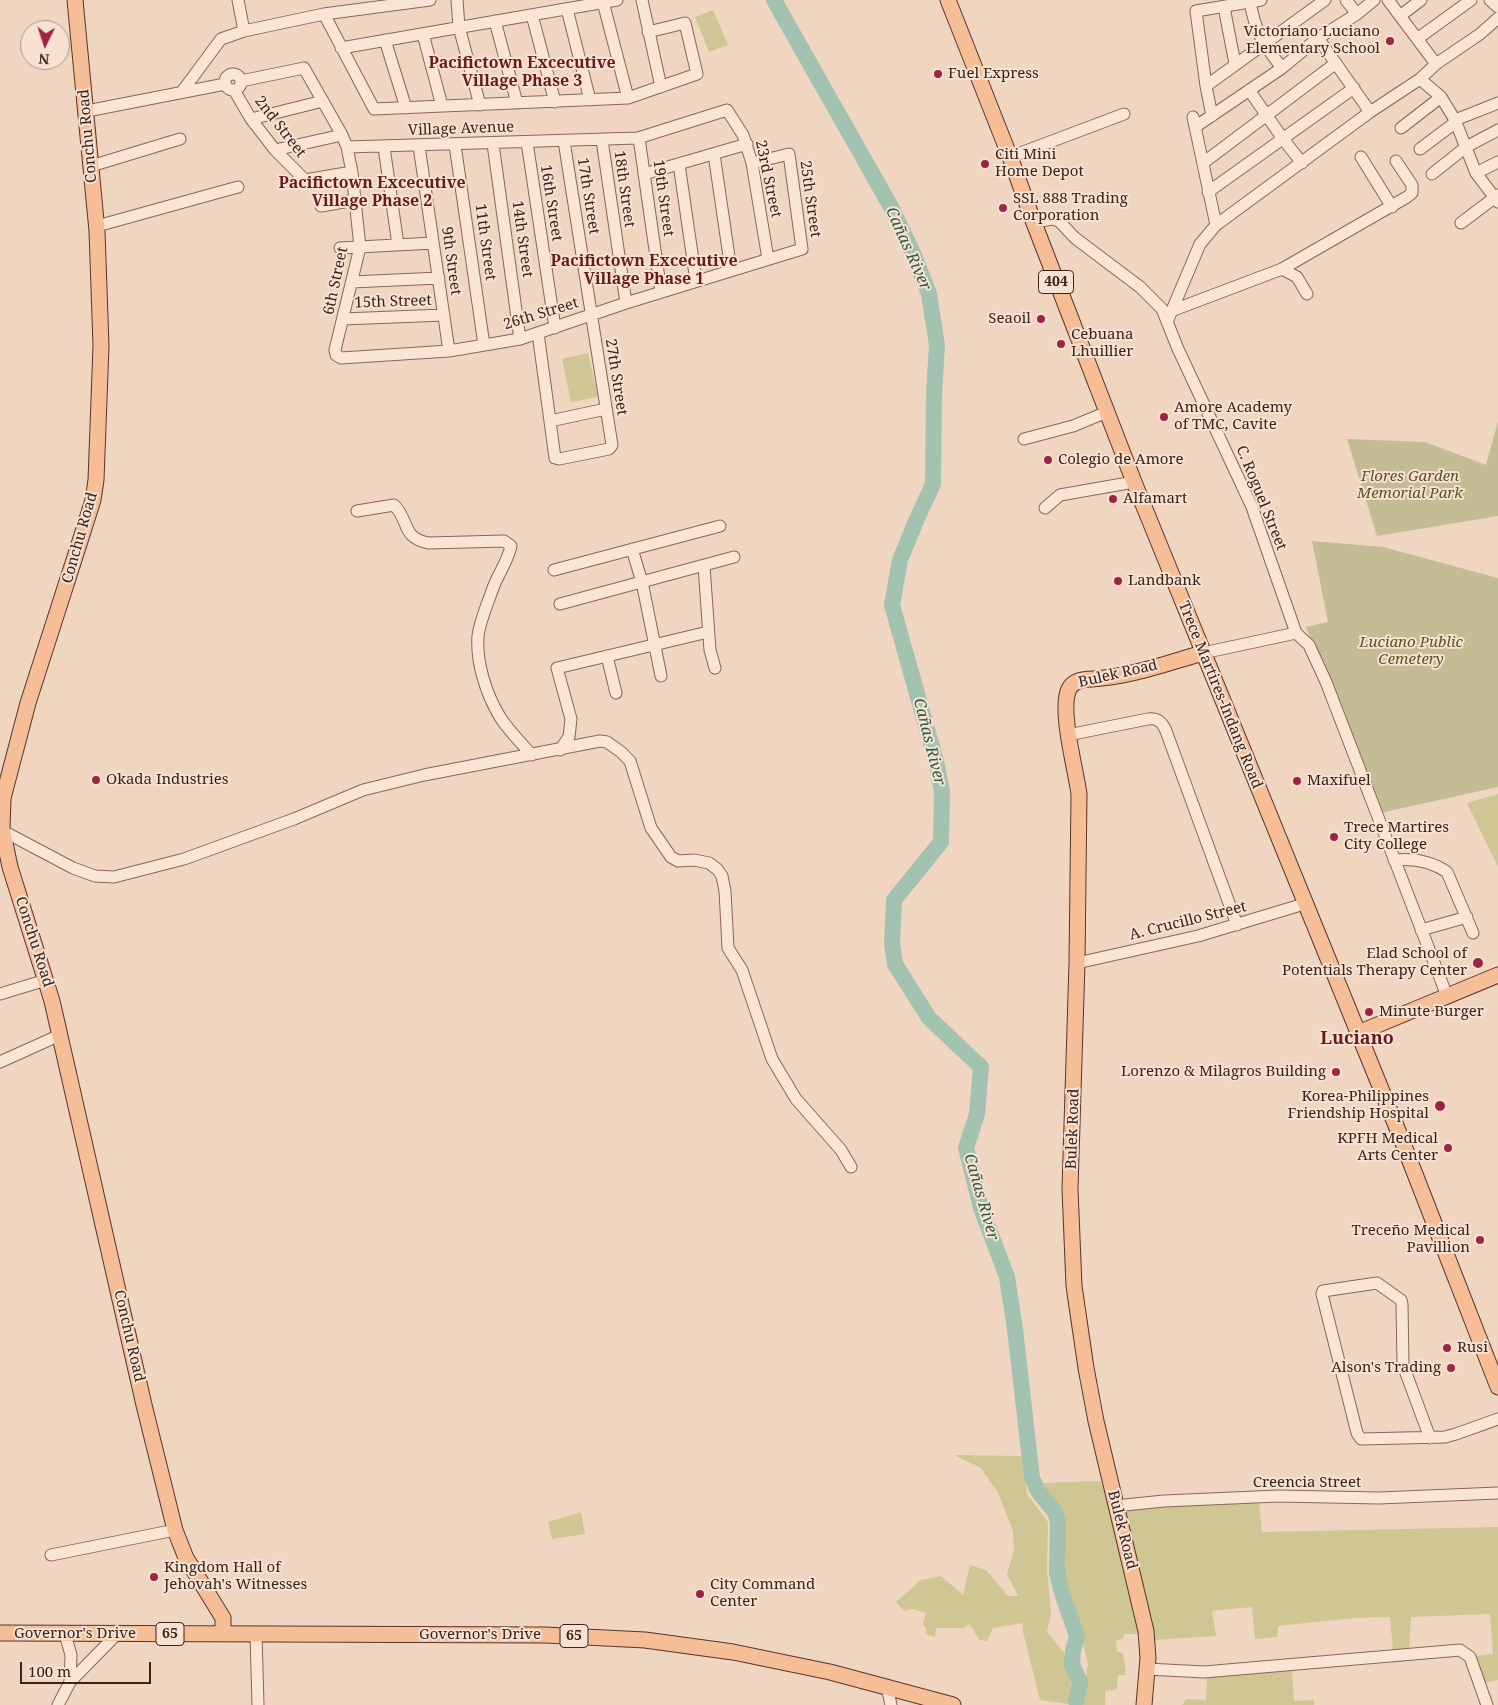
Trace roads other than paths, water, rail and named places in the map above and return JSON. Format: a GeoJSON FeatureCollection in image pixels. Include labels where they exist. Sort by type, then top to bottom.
{"type":"FeatureCollection","features":[{"type":"Feature","properties":{"kind":"main road","name":"Conchu Road"},"geometry":{"type":"LineString","coordinates":[[75,0],[97,226],[101,346],[96,480],[81,538],[28,703],[3,798],[3,831],[10,867],[46,980],[60,1035],[144,1405],[175,1530],[186,1558],[222,1618],[222,1634]]}},
{"type":"Feature","properties":{"kind":"main road","name":"Trece Martires-Indang Road"},"geometry":{"type":"LineString","coordinates":[[948,0],[1010,156],[1134,482],[1358,1033],[1498,1387]]}},
{"type":"Feature","properties":{"kind":"main road","name":"Bulek Road"},"geometry":{"type":"LineString","coordinates":[[1144,1705],[1147,1642],[1143,1617],[1115,1506],[1086,1368],[1074,1286],[1070,1189],[1077,963],[1079,794],[1068,735],[1067,693],[1071,684],[1075,682],[1129,674],[1203,653]]}},
{"type":"Feature","properties":{"kind":"main road"},"geometry":{"type":"LineString","coordinates":[[1358,1033],[1498,975]]}},
{"type":"Feature","properties":{"kind":"main road","name":"Governor's Drive"},"geometry":{"type":"LineString","coordinates":[[0,1634],[545,1635],[620,1638],[674,1643],[733,1652],[815,1668],[953,1705]]}},
{"type":"Feature","properties":{"kind":"street"},"geometry":{"type":"LineString","coordinates":[[238,0],[244,31]]}},
{"type":"Feature","properties":{"kind":"street"},"geometry":{"type":"LineString","coordinates":[[181,93],[221,39],[244,31],[324,14],[430,0]]}},
{"type":"Feature","properties":{"kind":"street"},"geometry":{"type":"LineString","coordinates":[[457,0],[459,28],[480,105]]}},
{"type":"Feature","properties":{"kind":"street"},"geometry":{"type":"LineString","coordinates":[[341,48],[617,0]]}},
{"type":"Feature","properties":{"kind":"street"},"geometry":{"type":"LineString","coordinates":[[642,0],[661,87]]}},
{"type":"Feature","properties":{"kind":"street"},"geometry":{"type":"LineString","coordinates":[[1206,86],[1325,0]]}},
{"type":"Feature","properties":{"kind":"street"},"geometry":{"type":"LineString","coordinates":[[1346,0],[1356,14]]}},
{"type":"Feature","properties":{"kind":"street"},"geometry":{"type":"LineString","coordinates":[[1216,225],[1194,122],[1212,116],[1282,68],[1318,38],[1374,0]]}},
{"type":"Feature","properties":{"kind":"street"},"geometry":{"type":"LineString","coordinates":[[1388,0],[1436,64]]}},
{"type":"Feature","properties":{"kind":"street"},"geometry":{"type":"LineString","coordinates":[[1400,16],[1421,0]]}},
{"type":"Feature","properties":{"kind":"street"},"geometry":{"type":"LineString","coordinates":[[1417,39],[1471,0]]}},
{"type":"Feature","properties":{"kind":"street"},"geometry":{"type":"LineString","coordinates":[[1490,0],[1498,7]]}},
{"type":"Feature","properties":{"kind":"street"},"geometry":{"type":"LineString","coordinates":[[1212,116],[1196,12],[1256,1],[1256,30],[1263,44],[1282,68]]}},
{"type":"Feature","properties":{"kind":"street"},"geometry":{"type":"LineString","coordinates":[[603,2],[628,98]]}},
{"type":"Feature","properties":{"kind":"street"},"geometry":{"type":"LineString","coordinates":[[1224,7],[1235,64]]}},
{"type":"Feature","properties":{"kind":"street"},"geometry":{"type":"LineString","coordinates":[[567,8],[590,100]]}},
{"type":"Feature","properties":{"kind":"street"},"geometry":{"type":"LineString","coordinates":[[324,14],[374,109],[628,98],[697,74],[684,23],[648,32]]}},
{"type":"Feature","properties":{"kind":"street"},"geometry":{"type":"LineString","coordinates":[[532,15],[555,102]]}},
{"type":"Feature","properties":{"kind":"street"},"geometry":{"type":"LineString","coordinates":[[1167,322],[1200,244],[1216,225],[1370,112],[1420,79],[1436,64],[1480,34],[1498,18]]}},
{"type":"Feature","properties":{"kind":"street"},"geometry":{"type":"LineString","coordinates":[[495,21],[517,103]]}},
{"type":"Feature","properties":{"kind":"street"},"geometry":{"type":"LineString","coordinates":[[423,34],[442,106]]}},
{"type":"Feature","properties":{"kind":"street"},"geometry":{"type":"LineString","coordinates":[[1318,38],[1370,112]]}},
{"type":"Feature","properties":{"kind":"street"},"geometry":{"type":"LineString","coordinates":[[385,40],[406,108]]}},
{"type":"Feature","properties":{"kind":"street"},"geometry":{"type":"LineString","coordinates":[[1203,163],[1266,114],[1336,64]]}},
{"type":"Feature","properties":{"kind":"street"},"geometry":{"type":"LineString","coordinates":[[87,111],[233,85],[304,68],[342,135],[347,148]]}},
{"type":"Feature","properties":{"kind":"street"},"geometry":{"type":"LineString","coordinates":[[1420,79],[1442,97],[1456,121],[1476,173],[1497,198],[1460,223]]}},
{"type":"Feature","properties":{"kind":"street","name":"2nd Street"},"geometry":{"type":"LineString","coordinates":[[233,85],[251,119],[275,150],[304,180],[352,172]]}},
{"type":"Feature","properties":{"kind":"street"},"geometry":{"type":"LineString","coordinates":[[1208,192],[1354,88]]}},
{"type":"Feature","properties":{"kind":"street"},"geometry":{"type":"LineString","coordinates":[[1250,90],[1302,163]]}},
{"type":"Feature","properties":{"kind":"street"},"geometry":{"type":"LineString","coordinates":[[1401,128],[1442,97]]}},
{"type":"Feature","properties":{"kind":"street"},"geometry":{"type":"LineString","coordinates":[[251,119],[323,101]]}},
{"type":"Feature","properties":{"kind":"street"},"geometry":{"type":"LineString","coordinates":[[1420,149],[1456,121],[1498,103]]}},
{"type":"Feature","properties":{"kind":"street","name":"Village Avenue"},"geometry":{"type":"LineString","coordinates":[[347,148],[639,138],[727,110]]}},
{"type":"Feature","properties":{"kind":"street","name":"23rd Street"},"geometry":{"type":"LineString","coordinates":[[727,110],[743,134],[747,144],[752,163],[768,259]]}},
{"type":"Feature","properties":{"kind":"street"},"geometry":{"type":"LineString","coordinates":[[1010,156],[1124,114]]}},
{"type":"Feature","properties":{"kind":"street"},"geometry":{"type":"LineString","coordinates":[[1432,174],[1466,146],[1498,130]]}},
{"type":"Feature","properties":{"kind":"street"},"geometry":{"type":"LineString","coordinates":[[275,150],[342,135]]}},
{"type":"Feature","properties":{"kind":"street","name":"19th Street"},"geometry":{"type":"LineString","coordinates":[[639,138],[661,292]]}},
{"type":"Feature","properties":{"kind":"street"},"geometry":{"type":"LineString","coordinates":[[91,166],[180,139]]}},
{"type":"Feature","properties":{"kind":"street","name":"18th Street"},"geometry":{"type":"LineString","coordinates":[[602,140],[626,302]]}},
{"type":"Feature","properties":{"kind":"street","name":"17th Street"},"geometry":{"type":"LineString","coordinates":[[564,141],[591,314]]}},
{"type":"Feature","properties":{"kind":"street","name":"16th Street"},"geometry":{"type":"LineString","coordinates":[[527,142],[555,328]]}},
{"type":"Feature","properties":{"kind":"street","name":"14th Street"},"geometry":{"type":"LineString","coordinates":[[493,144],[520,338]]}},
{"type":"Feature","properties":{"kind":"street"},"geometry":{"type":"LineString","coordinates":[[644,174],[747,144]]}},
{"type":"Feature","properties":{"kind":"street","name":"11th Street"},"geometry":{"type":"LineString","coordinates":[[455,145],[484,345]]}},
{"type":"Feature","properties":{"kind":"street","name":"9th Street"},"geometry":{"type":"LineString","coordinates":[[419,146],[449,350]]}},
{"type":"Feature","properties":{"kind":"street"},"geometry":{"type":"LineString","coordinates":[[384,147],[398,245]]}},
{"type":"Feature","properties":{"kind":"street","name":"6th Street"},"geometry":{"type":"LineString","coordinates":[[331,365],[338,355],[343,319],[360,247],[352,172],[347,148]]}},
{"type":"Feature","properties":{"kind":"street"},"geometry":{"type":"LineString","coordinates":[[714,154],[731,270]]}},
{"type":"Feature","properties":{"kind":"street","name":"25th Street"},"geometry":{"type":"LineString","coordinates":[[752,163],[789,154],[802,249]]}},
{"type":"Feature","properties":{"kind":"street"},"geometry":{"type":"LineString","coordinates":[[1361,157],[1392,207]]}},
{"type":"Feature","properties":{"kind":"street"},"geometry":{"type":"LineString","coordinates":[[1171,311],[1282,269],[1408,197],[1413,190],[1412,185],[1396,162]]}},
{"type":"Feature","properties":{"kind":"street"},"geometry":{"type":"LineString","coordinates":[[1476,173],[1498,162]]}},
{"type":"Feature","properties":{"kind":"street"},"geometry":{"type":"LineString","coordinates":[[679,164],[696,281]]}},
{"type":"Feature","properties":{"kind":"street"},"geometry":{"type":"LineString","coordinates":[[97,226],[238,187]]}},
{"type":"Feature","properties":{"kind":"street"},"geometry":{"type":"LineString","coordinates":[[321,206],[355,200]]}},
{"type":"Feature","properties":{"kind":"street","name":"C. Roguel Street"},"geometry":{"type":"LineString","coordinates":[[1034,223],[1052,219],[1059,221],[1078,240],[1150,296],[1162,309],[1252,507],[1296,633]]}},
{"type":"Feature","properties":{"kind":"street"},"geometry":{"type":"LineString","coordinates":[[340,248],[433,243]]}},
{"type":"Feature","properties":{"kind":"street","name":"26th Street"},"geometry":{"type":"LineString","coordinates":[[338,355],[449,350],[520,338],[555,328],[626,302],[802,249]]}},
{"type":"Feature","properties":{"kind":"street"},"geometry":{"type":"LineString","coordinates":[[1282,269],[1297,276],[1308,294]]}},
{"type":"Feature","properties":{"kind":"street"},"geometry":{"type":"LineString","coordinates":[[352,282],[439,278]]}},
{"type":"Feature","properties":{"kind":"street","name":"27th Street"},"geometry":{"type":"LineString","coordinates":[[550,421],[554,457],[559,459],[609,448],[612,444],[591,314]]}},
{"type":"Feature","properties":{"kind":"street","name":"15th Street"},"geometry":{"type":"LineString","coordinates":[[343,319],[444,315]]}},
{"type":"Feature","properties":{"kind":"street"},"geometry":{"type":"LineString","coordinates":[[538,333],[550,421],[606,410]]}},
{"type":"Feature","properties":{"kind":"street"},"geometry":{"type":"LineString","coordinates":[[1024,439],[1073,426],[1107,412]]}},
{"type":"Feature","properties":{"kind":"street"},"geometry":{"type":"LineString","coordinates":[[1045,508],[1060,496],[1134,482]]}},
{"type":"Feature","properties":{"kind":"street"},"geometry":{"type":"LineString","coordinates":[[357,511],[394,505],[410,534],[418,541],[429,543],[504,540],[511,546],[494,585],[480,630],[478,653],[495,708],[532,755]]}},
{"type":"Feature","properties":{"kind":"street"},"geometry":{"type":"LineString","coordinates":[[554,570],[720,526]]}},
{"type":"Feature","properties":{"kind":"street"},"geometry":{"type":"LineString","coordinates":[[632,550],[642,582],[662,676]]}},
{"type":"Feature","properties":{"kind":"street"},"geometry":{"type":"LineString","coordinates":[[560,604],[734,557]]}},
{"type":"Feature","properties":{"kind":"street"},"geometry":{"type":"LineString","coordinates":[[704,566],[708,632],[715,668]]}},
{"type":"Feature","properties":{"kind":"street"},"geometry":{"type":"LineString","coordinates":[[560,750],[569,737],[571,719],[557,668],[708,632]]}},
{"type":"Feature","properties":{"kind":"street"},"geometry":{"type":"LineString","coordinates":[[1203,653],[1296,633],[1309,645],[1326,682],[1447,996]]}},
{"type":"Feature","properties":{"kind":"street"},"geometry":{"type":"LineString","coordinates":[[608,656],[616,693]]}},
{"type":"Feature","properties":{"kind":"street"},"geometry":{"type":"LineString","coordinates":[[1068,735],[1148,719],[1160,721],[1166,730],[1237,925]]}},
{"type":"Feature","properties":{"kind":"street"},"geometry":{"type":"LineString","coordinates":[[3,831],[73,868],[95,876],[114,877],[184,859],[294,819],[363,790],[424,775],[600,741],[607,742],[621,752],[630,762],[651,828],[671,857],[678,861],[694,860],[709,863],[722,876],[725,891],[728,948],[742,970],[772,1059],[796,1099],[841,1150],[851,1167]]}},
{"type":"Feature","properties":{"kind":"street"},"geometry":{"type":"LineString","coordinates":[[1394,860],[1411,858],[1421,860],[1447,872],[1473,933]]}},
{"type":"Feature","properties":{"kind":"street","name":"A. Crucillo Street"},"geometry":{"type":"LineString","coordinates":[[1077,963],[1237,925],[1304,904]]}},
{"type":"Feature","properties":{"kind":"street"},"geometry":{"type":"LineString","coordinates":[[1421,930],[1467,917]]}},
{"type":"Feature","properties":{"kind":"street"},"geometry":{"type":"LineString","coordinates":[[0,994],[46,980]]}},
{"type":"Feature","properties":{"kind":"street"},"geometry":{"type":"LineString","coordinates":[[0,1062],[60,1035]]}},
{"type":"Feature","properties":{"kind":"street"},"geometry":{"type":"LineString","coordinates":[[1430,1438],[1403,1366],[1402,1302],[1377,1283],[1325,1290],[1322,1294],[1359,1437],[1364,1440],[1430,1438],[1456,1434],[1498,1419]]}},
{"type":"Feature","properties":{"kind":"street","name":"Creencia Street"},"geometry":{"type":"LineString","coordinates":[[1115,1506],[1164,1501],[1278,1496],[1379,1498],[1498,1493]]}},
{"type":"Feature","properties":{"kind":"street"},"geometry":{"type":"LineString","coordinates":[[51,1556],[175,1530]]}},
{"type":"Feature","properties":{"kind":"street"},"geometry":{"type":"LineString","coordinates":[[65,1634],[71,1655],[70,1682]]}},
{"type":"Feature","properties":{"kind":"street"},"geometry":{"type":"LineString","coordinates":[[58,1705],[70,1682],[117,1634]]}},
{"type":"Feature","properties":{"kind":"street"},"geometry":{"type":"LineString","coordinates":[[256,1634],[258,1705]]}},
{"type":"Feature","properties":{"kind":"street"},"geometry":{"type":"LineString","coordinates":[[1147,1669],[1204,1672],[1460,1650],[1470,1657],[1487,1705]]}},
{"type":"Feature","properties":{"kind":"street"},"geometry":{"type":"LineString","coordinates":[[887,1687],[891,1705]]}},
{"type":"Feature","properties":{"kind":"waterway","name":"Cañas River"},"geometry":{"type":"LineString","coordinates":[[774,0],[891,207],[913,253],[929,294],[937,345],[934,394],[933,484],[900,560],[892,605],[936,761],[942,791],[941,842],[894,900],[892,944],[895,964],[929,1018],[981,1067],[977,1114],[966,1148],[981,1208],[1007,1277],[1015,1329],[1032,1478],[1038,1491],[1055,1512],[1058,1522],[1057,1573],[1077,1636],[1072,1665],[1080,1682],[1076,1701]]}},
{"type":"Feature","properties":{"kind":"place","name":"Victoriano Luciano Elementary School"},"geometry":{"type":"Point","coordinates":[1390,41]}},
{"type":"Feature","properties":{"kind":"place","name":"Fuel Express"},"geometry":{"type":"Point","coordinates":[938,74]}},
{"type":"Feature","properties":{"kind":"place","name":"Citi Mini Home Depot"},"geometry":{"type":"Point","coordinates":[985,164]}},
{"type":"Feature","properties":{"kind":"place","name":"SSL 888 Trading Corporation"},"geometry":{"type":"Point","coordinates":[1003,208]}},
{"type":"Feature","properties":{"kind":"place","name":"Seaoil"},"geometry":{"type":"Point","coordinates":[1041,319]}},
{"type":"Feature","properties":{"kind":"place","name":"Cebuana Lhuillier"},"geometry":{"type":"Point","coordinates":[1061,344]}},
{"type":"Feature","properties":{"kind":"place","name":"Amore Academy of TMC, Cavite"},"geometry":{"type":"Point","coordinates":[1164,417]}},
{"type":"Feature","properties":{"kind":"place","name":"Colegio de Amore"},"geometry":{"type":"Point","coordinates":[1048,460]}},
{"type":"Feature","properties":{"kind":"place","name":"Alfamart"},"geometry":{"type":"Point","coordinates":[1113,499]}},
{"type":"Feature","properties":{"kind":"place","name":"Landbank"},"geometry":{"type":"Point","coordinates":[1118,581]}},
{"type":"Feature","properties":{"kind":"place","name":"Okada Industries"},"geometry":{"type":"Point","coordinates":[96,780]}},
{"type":"Feature","properties":{"kind":"place","name":"Maxifuel"},"geometry":{"type":"Point","coordinates":[1297,781]}},
{"type":"Feature","properties":{"kind":"place","name":"Trece Martires City College"},"geometry":{"type":"Point","coordinates":[1334,837]}},
{"type":"Feature","properties":{"kind":"place","name":"Elad School of Potentials Therapy Center"},"geometry":{"type":"Point","coordinates":[1478,963]}},
{"type":"Feature","properties":{"kind":"place","name":"Minute Burger"},"geometry":{"type":"Point","coordinates":[1369,1012]}},
{"type":"Feature","properties":{"kind":"place","name":"Lorenzo & Milagros Building"},"geometry":{"type":"Point","coordinates":[1336,1072]}},
{"type":"Feature","properties":{"kind":"place","name":"Korea-Philippines Friendship Hospital"},"geometry":{"type":"Point","coordinates":[1440,1106]}},
{"type":"Feature","properties":{"kind":"place","name":"KPFH Medical Arts Center"},"geometry":{"type":"Point","coordinates":[1448,1148]}},
{"type":"Feature","properties":{"kind":"place","name":"Treceño Medical Pavillion"},"geometry":{"type":"Point","coordinates":[1480,1240]}},
{"type":"Feature","properties":{"kind":"place","name":"Rusi"},"geometry":{"type":"Point","coordinates":[1447,1348]}},
{"type":"Feature","properties":{"kind":"place","name":"Alson's Trading"},"geometry":{"type":"Point","coordinates":[1451,1368]}},
{"type":"Feature","properties":{"kind":"place","name":"Kingdom Hall of Jehovah's Witnesses"},"geometry":{"type":"Point","coordinates":[154,1577]}},
{"type":"Feature","properties":{"kind":"place","name":"City Command Center"},"geometry":{"type":"Point","coordinates":[700,1594]}},
{"type":"Feature","properties":{"kind":"district","name":"Pacifictown Excecutive Village Phase 3"},"geometry":{"type":"Point","coordinates":[522,72]}},
{"type":"Feature","properties":{"kind":"district","name":"Pacifictown Excecutive Village Phase 2"},"geometry":{"type":"Point","coordinates":[372,192]}},
{"type":"Feature","properties":{"kind":"district","name":"Pacifictown Excecutive Village Phase 1"},"geometry":{"type":"Point","coordinates":[644,270]}},
{"type":"Feature","properties":{"kind":"district","name":"Luciano"},"geometry":{"type":"Point","coordinates":[1357,1039]}},
{"type":"Feature","properties":{"kind":"park label","name":"Flores Garden Memorial Park"},"geometry":{"type":"Point","coordinates":[1410,486]}},
{"type":"Feature","properties":{"kind":"park label","name":"Luciano Public Cemetery"},"geometry":{"type":"Point","coordinates":[1411,652]}}]}
